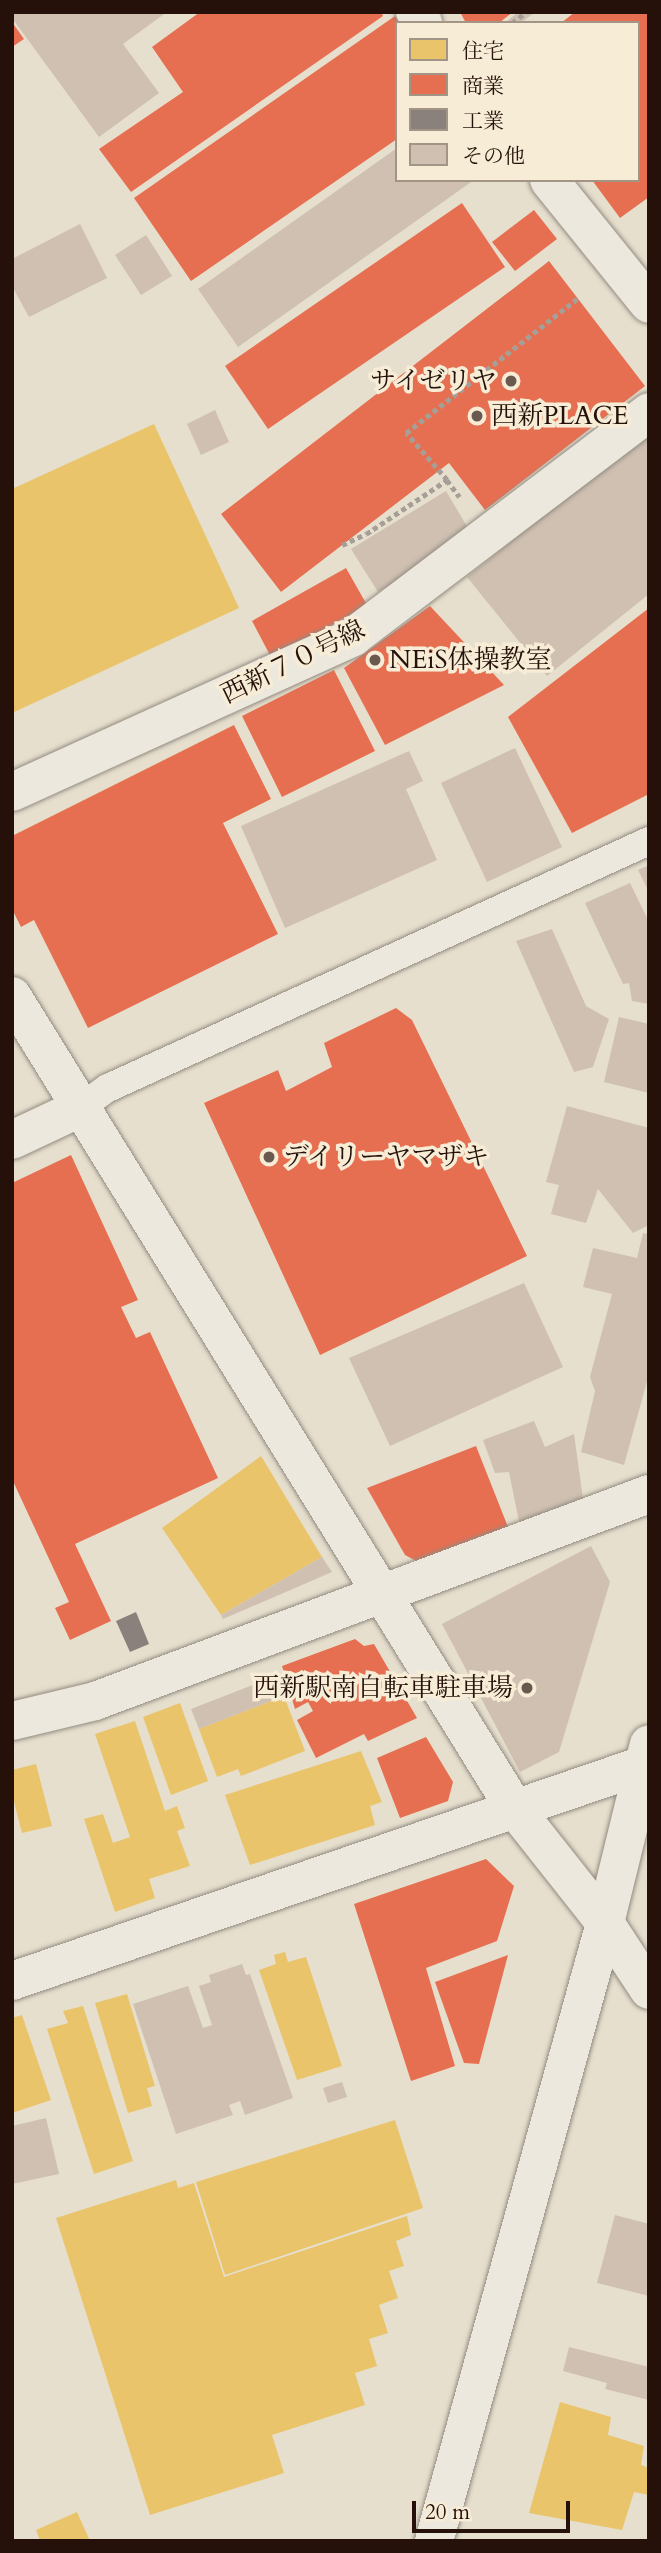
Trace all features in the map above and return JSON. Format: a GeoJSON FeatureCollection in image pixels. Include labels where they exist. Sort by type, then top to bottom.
{"type":"FeatureCollection","features":[{"type":"Feature","properties":{"kind":"street"},"geometry":{"type":"LineString","coordinates":[[551,182],[649,304]]}},
{"type":"Feature","properties":{"kind":"street","name":"西新７０号線"},"geometry":{"type":"LineString","coordinates":[[12,792],[353,637],[649,412]]}},
{"type":"Feature","properties":{"kind":"street"},"geometry":{"type":"LineString","coordinates":[[12,996],[515,1809],[605,1923],[649,1990]]}},
{"type":"Feature","properties":{"kind":"street"},"geometry":{"type":"LineString","coordinates":[[12,1140],[80,1108]]}},
{"type":"Feature","properties":{"kind":"street"},"geometry":{"type":"LineString","coordinates":[[12,1721],[95,1701],[649,1494]]}},
{"type":"Feature","properties":{"kind":"street"},"geometry":{"type":"LineString","coordinates":[[12,1981],[515,1809],[647,1757]]}},
{"type":"Feature","properties":{"kind":"street"},"geometry":{"type":"LineString","coordinates":[[434,2541],[605,1923],[647,1757]]}},
{"type":"Feature","properties":{"kind":"lane"},"geometry":{"type":"LineString","coordinates":[[80,1108],[108,1088],[649,841]]}},
{"type":"Feature","properties":{"kind":"path"},"geometry":{"type":"LineString","coordinates":[[490,533],[406,433],[578,298]]}},
{"type":"Feature","properties":{"kind":"path"},"geometry":{"type":"LineString","coordinates":[[342,545],[366,534],[447,480]]}},
{"type":"Feature","properties":{"kind":"building: 住宅"},"geometry":{"type":"Polygon","coordinates":[[[154,424],[239,608],[12,713],[12,489],[154,424]]]}},
{"type":"Feature","properties":{"kind":"building: 住宅"},"geometry":{"type":"Polygon","coordinates":[[[261,1456],[322,1557],[221,1615],[162,1528],[261,1456]]]}},
{"type":"Feature","properties":{"kind":"building: 住宅"},"geometry":{"type":"Polygon","coordinates":[[[284,1696],[305,1751],[241,1776],[238,1769],[217,1777],[199,1729],[284,1696]]]}},
{"type":"Feature","properties":{"kind":"building: 住宅"},"geometry":{"type":"Polygon","coordinates":[[[180,1703],[208,1781],[171,1795],[143,1717],[180,1703]]]}},
{"type":"Feature","properties":{"kind":"building: 住宅"},"geometry":{"type":"Polygon","coordinates":[[[135,1721],[165,1811],[177,1806],[185,1828],[177,1831],[190,1866],[149,1879],[155,1898],[115,1912],[84,1819],[103,1814],[113,1843],[130,1837],[95,1734],[135,1721]]]}},
{"type":"Feature","properties":{"kind":"building: 住宅"},"geometry":{"type":"Polygon","coordinates":[[[361,1751],[382,1802],[370,1806],[375,1825],[250,1865],[225,1795],[361,1751]]]}},
{"type":"Feature","properties":{"kind":"building: 住宅"},"geometry":{"type":"Polygon","coordinates":[[[36,1764],[52,1826],[22,1833],[12,1794],[12,1770],[36,1764]]]}},
{"type":"Feature","properties":{"kind":"building: 住宅"},"geometry":{"type":"Polygon","coordinates":[[[285,1952],[288,1962],[306,1957],[342,2066],[297,2080],[259,1970],[276,1964],[274,1955],[285,1952]]]}},
{"type":"Feature","properties":{"kind":"building: 住宅"},"geometry":{"type":"Polygon","coordinates":[[[127,1994],[155,2086],[147,2088],[152,2106],[128,2113],[95,2003],[127,1994]]]}},
{"type":"Feature","properties":{"kind":"building: 住宅"},"geometry":{"type":"Polygon","coordinates":[[[83,2006],[133,2161],[94,2174],[47,2029],[68,2023],[63,2011],[83,2006]]]}},
{"type":"Feature","properties":{"kind":"building: 住宅"},"geometry":{"type":"Polygon","coordinates":[[[22,2015],[51,2100],[12,2113],[12,2018],[22,2015]]]}},
{"type":"Feature","properties":{"kind":"building: 住宅"},"geometry":{"type":"Polygon","coordinates":[[[395,2120],[423,2208],[225,2275],[196,2182],[395,2120]]]}},
{"type":"Feature","properties":{"kind":"building: 住宅"},"geometry":{"type":"Polygon","coordinates":[[[176,2180],[178,2188],[194,2183],[224,2277],[407,2216],[411,2235],[396,2241],[404,2266],[389,2271],[398,2298],[379,2305],[388,2333],[369,2339],[377,2366],[355,2373],[365,2405],[272,2435],[284,2473],[150,2515],[56,2218],[176,2180]]]}},
{"type":"Feature","properties":{"kind":"building: 住宅"},"geometry":{"type":"Polygon","coordinates":[[[560,2402],[611,2417],[608,2435],[644,2446],[641,2465],[649,2468],[649,2495],[634,2492],[622,2530],[529,2513],[560,2402]]]}},
{"type":"Feature","properties":{"kind":"building: 住宅"},"geometry":{"type":"Polygon","coordinates":[[[77,2512],[90,2541],[40,2541],[36,2530],[77,2512]]]}},
{"type":"Feature","properties":{"kind":"building: 商業"},"geometry":{"type":"Polygon","coordinates":[[[200,12],[381,12],[383,16],[131,192],[99,149],[183,92],[152,47],[200,12]]]}},
{"type":"Feature","properties":{"kind":"building: 商業"},"geometry":{"type":"Polygon","coordinates":[[[460,12],[513,12],[502,21],[465,21],[460,12]]]}},
{"type":"Feature","properties":{"kind":"building: 商業"},"geometry":{"type":"Polygon","coordinates":[[[575,12],[649,12],[649,197],[620,218],[593,182],[640,182],[640,21],[564,21],[575,12]]]}},
{"type":"Feature","properties":{"kind":"building: 商業"},"geometry":{"type":"Polygon","coordinates":[[[395,16],[399,21],[395,21],[395,140],[191,281],[134,198],[395,16]]]}},
{"type":"Feature","properties":{"kind":"building: 商業"},"geometry":{"type":"Polygon","coordinates":[[[12,22],[24,39],[12,47],[12,22]]]}},
{"type":"Feature","properties":{"kind":"building: 商業"},"geometry":{"type":"Polygon","coordinates":[[[462,203],[505,267],[268,429],[225,366],[462,203]]]}},
{"type":"Feature","properties":{"kind":"building: 商業"},"geometry":{"type":"Polygon","coordinates":[[[534,210],[557,239],[515,271],[492,242],[534,210]]]}},
{"type":"Feature","properties":{"kind":"building: 商業","name":"西新PLACE"},"geometry":{"type":"Polygon","coordinates":[[[549,261],[645,386],[485,510],[449,463],[281,592],[221,514],[549,261]]]}},
{"type":"Feature","properties":{"kind":"building: 商業"},"geometry":{"type":"Polygon","coordinates":[[[346,568],[367,605],[272,659],[252,621],[346,568]]]}},
{"type":"Feature","properties":{"kind":"building: 商業"},"geometry":{"type":"Polygon","coordinates":[[[430,606],[504,685],[385,745],[344,668],[430,606]]]}},
{"type":"Feature","properties":{"kind":"building: 商業"},"geometry":{"type":"Polygon","coordinates":[[[649,608],[649,794],[572,833],[508,717],[649,608]]]}},
{"type":"Feature","properties":{"kind":"building: 商業"},"geometry":{"type":"Polygon","coordinates":[[[334,670],[375,751],[282,797],[242,716],[334,670]]]}},
{"type":"Feature","properties":{"kind":"building: 商業"},"geometry":{"type":"Polygon","coordinates":[[[234,725],[271,799],[223,823],[278,934],[88,1028],[34,920],[21,927],[12,909],[12,836],[234,725]]]}},
{"type":"Feature","properties":{"kind":"building: 商業"},"geometry":{"type":"Polygon","coordinates":[[[396,1008],[412,1020],[527,1256],[320,1355],[204,1103],[278,1070],[286,1091],[332,1067],[324,1043],[396,1008]]]}},
{"type":"Feature","properties":{"kind":"building: 商業"},"geometry":{"type":"Polygon","coordinates":[[[71,1155],[138,1300],[121,1307],[136,1338],[150,1332],[218,1478],[75,1544],[111,1621],[70,1640],[55,1608],[69,1602],[12,1479],[12,1183],[71,1155]]]}},
{"type":"Feature","properties":{"kind":"building: 商業"},"geometry":{"type":"Polygon","coordinates":[[[476,1446],[508,1527],[420,1563],[405,1555],[367,1488],[476,1446]]]}},
{"type":"Feature","properties":{"kind":"building: 商業"},"geometry":{"type":"Polygon","coordinates":[[[355,1639],[364,1646],[374,1644],[417,1718],[368,1741],[364,1734],[316,1758],[297,1720],[313,1711],[308,1702],[295,1709],[282,1666],[355,1639]]]}},
{"type":"Feature","properties":{"kind":"building: 商業"},"geometry":{"type":"Polygon","coordinates":[[[426,1737],[453,1782],[448,1801],[400,1818],[377,1758],[426,1737]]]}},
{"type":"Feature","properties":{"kind":"building: 商業"},"geometry":{"type":"Polygon","coordinates":[[[486,1859],[514,1886],[497,1941],[426,1968],[455,2066],[411,2081],[354,1904],[486,1859]]]}},
{"type":"Feature","properties":{"kind":"building: 商業"},"geometry":{"type":"Polygon","coordinates":[[[508,1955],[479,2064],[464,2063],[435,1982],[508,1955]]]}},
{"type":"Feature","properties":{"kind":"building: 工業"},"geometry":{"type":"Polygon","coordinates":[[[136,1612],[149,1644],[130,1652],[116,1621],[136,1612]]]}},
{"type":"Feature","properties":{"kind":"building: その他"},"geometry":{"type":"Polygon","coordinates":[[[12,12],[167,12],[123,44],[159,93],[99,137],[12,18],[12,12]]]}},
{"type":"Feature","properties":{"kind":"building: その他"},"geometry":{"type":"Polygon","coordinates":[[[518,12],[535,12],[524,21],[507,21],[518,12]]]}},
{"type":"Feature","properties":{"kind":"building: その他"},"geometry":{"type":"Polygon","coordinates":[[[395,149],[395,182],[471,182],[238,347],[198,289],[395,149]]]}},
{"type":"Feature","properties":{"kind":"building: その他"},"geometry":{"type":"Polygon","coordinates":[[[80,224],[107,278],[29,317],[12,286],[12,259],[80,224]]]}},
{"type":"Feature","properties":{"kind":"building: その他"},"geometry":{"type":"Polygon","coordinates":[[[146,235],[172,276],[141,295],[115,255],[146,235]]]}},
{"type":"Feature","properties":{"kind":"building: その他"},"geometry":{"type":"Polygon","coordinates":[[[215,410],[229,442],[201,455],[187,424],[215,410]]]}},
{"type":"Feature","properties":{"kind":"building: その他"},"geometry":{"type":"Polygon","coordinates":[[[649,431],[649,594],[547,676],[467,577],[649,431]]]}},
{"type":"Feature","properties":{"kind":"building: その他"},"geometry":{"type":"Polygon","coordinates":[[[446,491],[472,535],[378,592],[351,549],[446,491]]]}},
{"type":"Feature","properties":{"kind":"building: その他"},"geometry":{"type":"Polygon","coordinates":[[[515,748],[562,847],[487,882],[441,783],[515,748]]]}},
{"type":"Feature","properties":{"kind":"building: その他"},"geometry":{"type":"Polygon","coordinates":[[[409,751],[423,781],[406,789],[437,860],[285,928],[241,826],[409,751]]]}},
{"type":"Feature","properties":{"kind":"building: その他"},"geometry":{"type":"Polygon","coordinates":[[[649,865],[649,892],[638,870],[649,865]]]}},
{"type":"Feature","properties":{"kind":"building: その他"},"geometry":{"type":"Polygon","coordinates":[[[630,883],[649,922],[649,1004],[632,1001],[629,983],[623,984],[585,903],[630,883]]]}},
{"type":"Feature","properties":{"kind":"building: その他"},"geometry":{"type":"Polygon","coordinates":[[[552,929],[586,1006],[609,1019],[593,1067],[574,1072],[516,941],[552,929]]]}},
{"type":"Feature","properties":{"kind":"building: その他"},"geometry":{"type":"Polygon","coordinates":[[[619,1017],[649,1024],[649,1093],[604,1082],[619,1017]]]}},
{"type":"Feature","properties":{"kind":"building: その他"},"geometry":{"type":"Polygon","coordinates":[[[567,1106],[649,1128],[649,1225],[633,1233],[598,1189],[586,1223],[551,1214],[559,1185],[546,1182],[567,1106]]]}},
{"type":"Feature","properties":{"kind":"building: その他"},"geometry":{"type":"Polygon","coordinates":[[[643,1233],[649,1234],[649,1374],[624,1465],[581,1452],[595,1391],[590,1377],[612,1294],[583,1287],[593,1248],[637,1258],[643,1233]]]}},
{"type":"Feature","properties":{"kind":"building: その他"},"geometry":{"type":"Polygon","coordinates":[[[524,1283],[563,1367],[390,1446],[349,1358],[524,1283]]]}},
{"type":"Feature","properties":{"kind":"building: その他"},"geometry":{"type":"Polygon","coordinates":[[[534,1421],[545,1447],[574,1434],[583,1499],[521,1531],[509,1472],[495,1473],[483,1440],[534,1421]]]}},
{"type":"Feature","properties":{"kind":"building: その他","name":"西新駅南自転車駐車場"},"geometry":{"type":"Polygon","coordinates":[[[591,1546],[610,1582],[559,1752],[520,1772],[442,1624],[591,1546]]]}},
{"type":"Feature","properties":{"kind":"building: その他"},"geometry":{"type":"Polygon","coordinates":[[[322,1557],[332,1572],[223,1619],[221,1615],[322,1557]]]}},
{"type":"Feature","properties":{"kind":"building: その他"},"geometry":{"type":"Polygon","coordinates":[[[276,1676],[284,1696],[199,1729],[191,1709],[276,1676]]]}},
{"type":"Feature","properties":{"kind":"building: その他"},"geometry":{"type":"Polygon","coordinates":[[[242,1964],[246,1975],[250,1974],[293,2098],[245,2115],[240,2101],[229,2105],[233,2115],[176,2134],[133,2004],[188,1986],[203,2028],[212,2025],[199,1986],[211,1982],[209,1975],[242,1964]]]}},
{"type":"Feature","properties":{"kind":"building: その他"},"geometry":{"type":"Polygon","coordinates":[[[342,2082],[347,2097],[328,2103],[323,2088],[342,2082]]]}},
{"type":"Feature","properties":{"kind":"building: その他"},"geometry":{"type":"Polygon","coordinates":[[[46,2118],[59,2174],[12,2184],[12,2126],[46,2118]]]}},
{"type":"Feature","properties":{"kind":"building: その他"},"geometry":{"type":"Polygon","coordinates":[[[615,2215],[649,2224],[649,2296],[597,2283],[615,2215]]]}},
{"type":"Feature","properties":{"kind":"building: その他"},"geometry":{"type":"Polygon","coordinates":[[[569,2347],[649,2367],[649,2400],[605,2389],[607,2383],[563,2371],[569,2347]]]}},
{"type":"Feature","properties":{"kind":"place","name":"サイゼリヤ"},"geometry":{"type":"Point","coordinates":[511,381]}},
{"type":"Feature","properties":{"kind":"place","name":"西新PLACE"},"geometry":{"type":"Point","coordinates":[477,416]}},
{"type":"Feature","properties":{"kind":"place","name":"NEiS体操教室"},"geometry":{"type":"Point","coordinates":[375,660]}},
{"type":"Feature","properties":{"kind":"place","name":"デイリーヤマザキ"},"geometry":{"type":"Point","coordinates":[269,1157]}},
{"type":"Feature","properties":{"kind":"place","name":"西新駅南自転車駐車場"},"geometry":{"type":"Point","coordinates":[527,1688]}}]}
